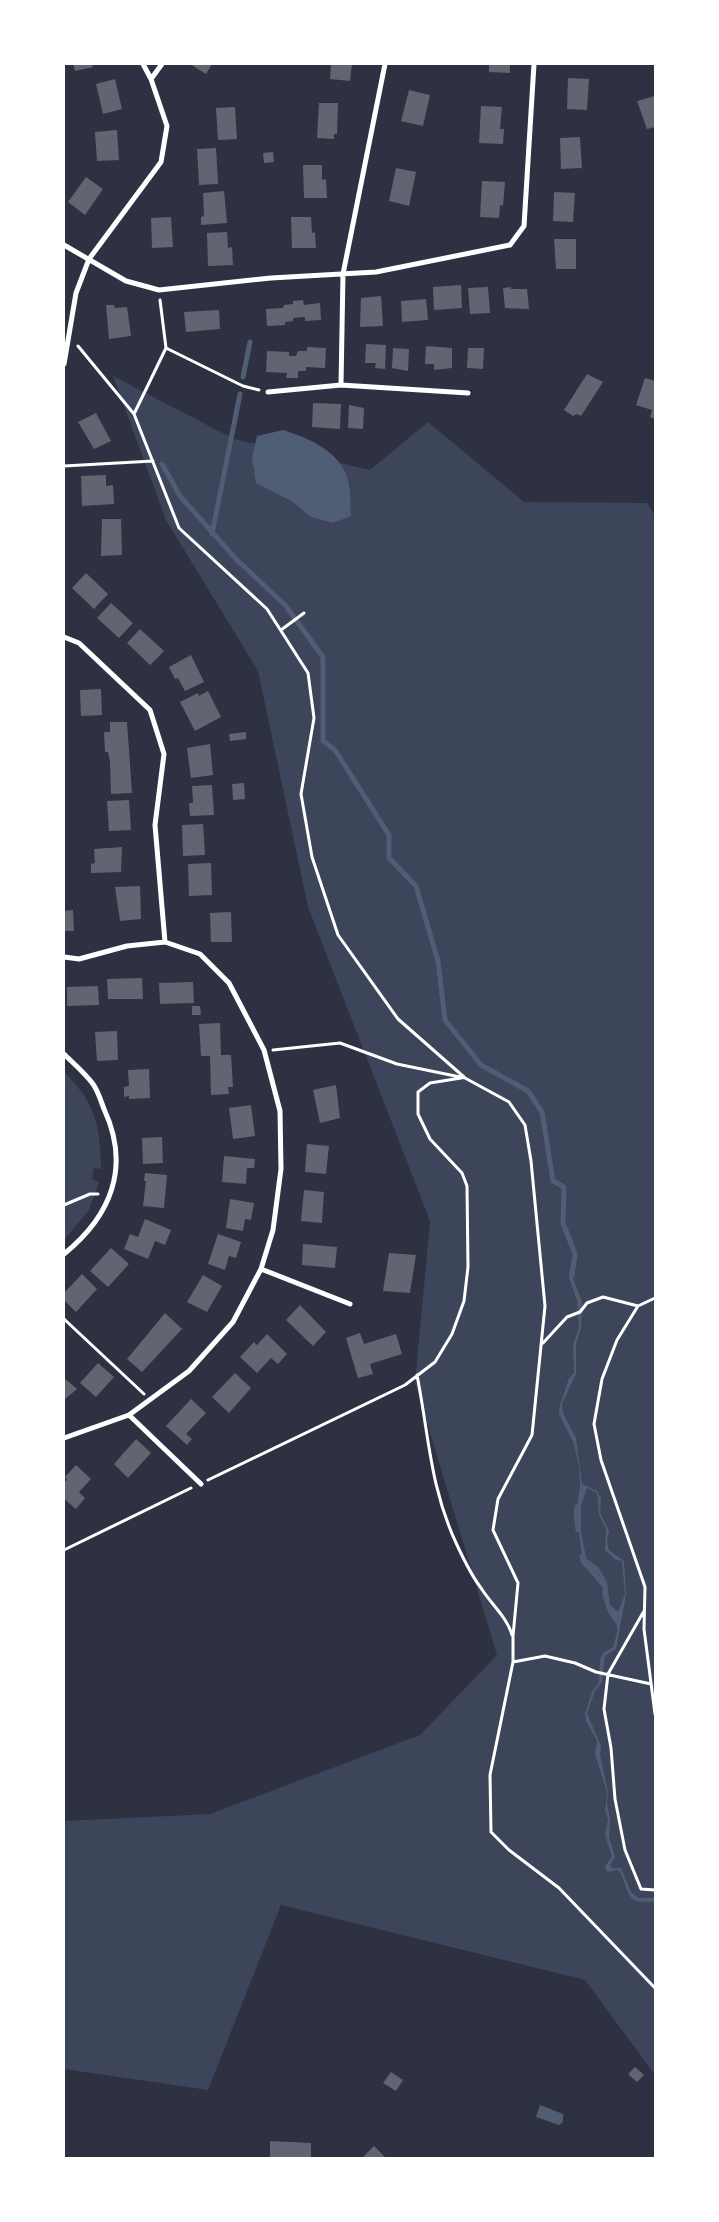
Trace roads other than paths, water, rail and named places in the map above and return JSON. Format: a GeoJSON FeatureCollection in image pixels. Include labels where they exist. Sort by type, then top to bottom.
{"type":"FeatureCollection","features":[{"type":"Feature","properties":{"kind":"street"},"geometry":{"type":"LineString","coordinates":[[64,364],[76,294],[89,258],[161,162],[167,126],[151,79],[143,64]]}},
{"type":"Feature","properties":{"kind":"street"},"geometry":{"type":"LineString","coordinates":[[151,79],[162,64]]}},
{"type":"Feature","properties":{"kind":"street"},"geometry":{"type":"LineString","coordinates":[[341,385],[342,274],[385,64]]}},
{"type":"Feature","properties":{"kind":"street"},"geometry":{"type":"LineString","coordinates":[[64,245],[126,281],[158,290],[271,278],[376,272],[510,245],[524,226],[534,64]]}},
{"type":"Feature","properties":{"kind":"street"},"geometry":{"type":"LineString","coordinates":[[268,392],[341,385],[468,393]]}},
{"type":"Feature","properties":{"kind":"street"},"geometry":{"type":"LineString","coordinates":[[64,637],[79,643],[150,710],[164,754],[155,825],[165,942]]}},
{"type":"Feature","properties":{"kind":"street"},"geometry":{"type":"LineString","coordinates":[[64,958],[79,959],[127,946],[165,942],[200,954],[228,983],[264,1050],[280,1112],[281,1169],[273,1230],[261,1269],[233,1322],[189,1371],[129,1414],[64,1438]]}},
{"type":"Feature","properties":{"kind":"street"},"geometry":{"type":"LineString","coordinates":[[64,1054],[94,1085],[112,1126],[118,1163],[106,1206],[84,1238],[64,1254]]}},
{"type":"Feature","properties":{"kind":"street"},"geometry":{"type":"LineString","coordinates":[[261,1269],[350,1304]]}},
{"type":"Feature","properties":{"kind":"street"},"geometry":{"type":"LineString","coordinates":[[129,1414],[201,1484]]}},
{"type":"Feature","properties":{"kind":"waterway"},"geometry":{"type":"LineString","coordinates":[[243,377],[250,342]]}},
{"type":"Feature","properties":{"kind":"waterway"},"geometry":{"type":"LineString","coordinates":[[212,534],[240,394]]}},
{"type":"Feature","properties":{"kind":"waterway"},"geometry":{"type":"LineString","coordinates":[[162,464],[180,496],[236,559],[285,605],[323,657],[323,741],[335,750],[389,835],[389,858],[416,886],[438,961],[445,1020],[481,1065],[528,1091],[542,1112],[553,1181],[564,1187],[563,1223],[575,1254],[572,1275]]}},
{"type":"Feature","properties":{"kind":"waterway"},"geometry":{"type":"LineString","coordinates":[[577,1507],[578,1530]]}},
{"type":"Feature","properties":{"kind":"waterway"},"geometry":{"type":"LineString","coordinates":[[582,1556],[583,1561],[605,1586],[605,1597]]}}]}
